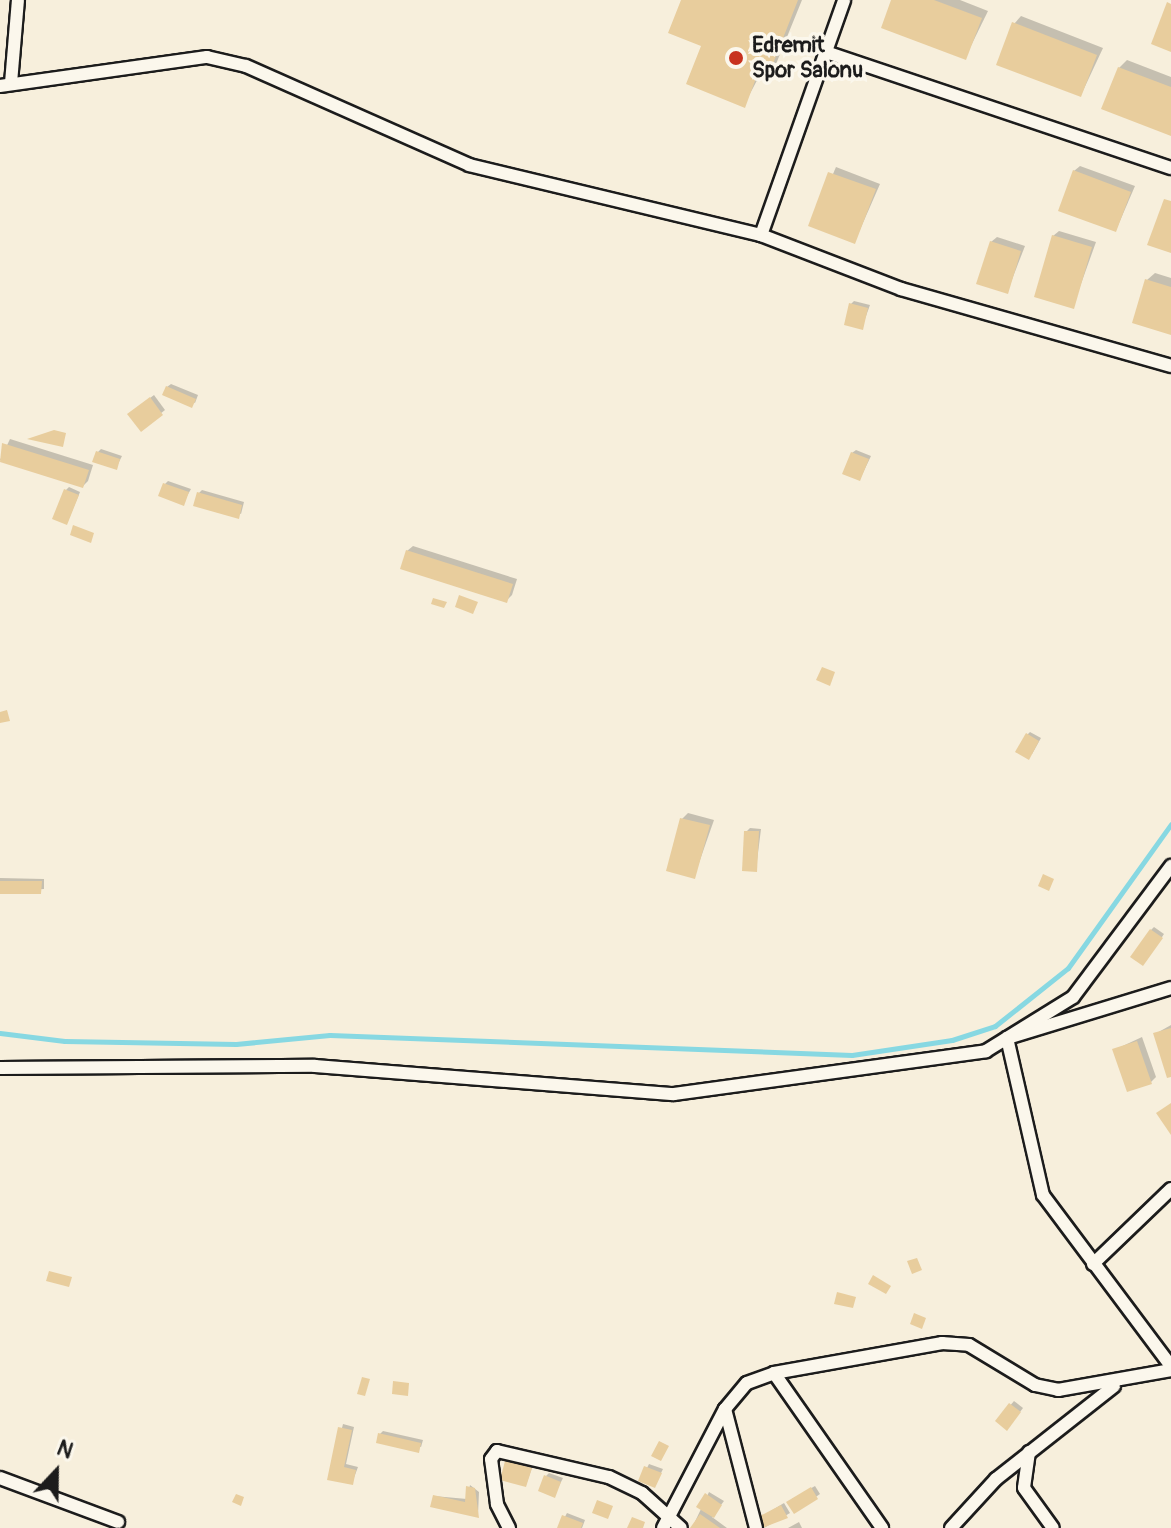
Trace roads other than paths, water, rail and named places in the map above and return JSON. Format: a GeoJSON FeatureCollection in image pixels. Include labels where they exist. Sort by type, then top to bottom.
{"type":"FeatureCollection","features":[{"type":"Feature","properties":{"kind":"street"},"geometry":{"type":"LineString","coordinates":[[18,0],[6,84],[207,57],[246,66],[469,165],[761,235],[901,289],[1171,366]]}},
{"type":"Feature","properties":{"kind":"street"},"geometry":{"type":"LineString","coordinates":[[761,235],[844,0]]}},
{"type":"Feature","properties":{"kind":"street"},"geometry":{"type":"LineString","coordinates":[[826,52],[1171,168]]}},
{"type":"Feature","properties":{"kind":"street"},"geometry":{"type":"LineString","coordinates":[[0,1068],[315,1066],[674,1094],[986,1051],[1073,997],[1171,866]]}},
{"type":"Feature","properties":{"kind":"street"},"geometry":{"type":"LineString","coordinates":[[1007,1038],[1171,988]]}},
{"type":"Feature","properties":{"kind":"street"},"geometry":{"type":"LineString","coordinates":[[663,1528],[725,1409],[747,1383],[774,1373],[942,1343],[969,1345],[1035,1385],[1077,1392],[1171,1368],[1043,1195],[1007,1038]]}},
{"type":"Feature","properties":{"kind":"street"},"geometry":{"type":"LineString","coordinates":[[1093,1264],[1171,1189]]}},
{"type":"Feature","properties":{"kind":"street"},"geometry":{"type":"LineString","coordinates":[[774,1373],[882,1528]]}},
{"type":"Feature","properties":{"kind":"street"},"geometry":{"type":"LineString","coordinates":[[951,1528],[1029,1452],[1117,1384]]}},
{"type":"Feature","properties":{"kind":"street"},"geometry":{"type":"LineString","coordinates":[[725,1409],[756,1528]]}},
{"type":"Feature","properties":{"kind":"street"},"geometry":{"type":"LineString","coordinates":[[509,1528],[497,1504],[491,1459],[497,1451],[609,1477],[670,1515],[681,1528]]}},
{"type":"Feature","properties":{"kind":"street"},"geometry":{"type":"LineString","coordinates":[[1029,1452],[1024,1488],[1053,1528]]}},
{"type":"Feature","properties":{"kind":"street"},"geometry":{"type":"LineString","coordinates":[[0,1478],[118,1522]]}},
{"type":"Feature","properties":{"kind":"waterway"},"geometry":{"type":"LineString","coordinates":[[0,1033],[65,1041],[236,1044],[330,1035],[852,1055],[952,1040],[995,1026],[1068,968],[1171,824]]}},
{"type":"Feature","properties":{"kind":"place","name":"Edremit Spor Salonu"},"geometry":{"type":"Point","coordinates":[736,58]}}]}
